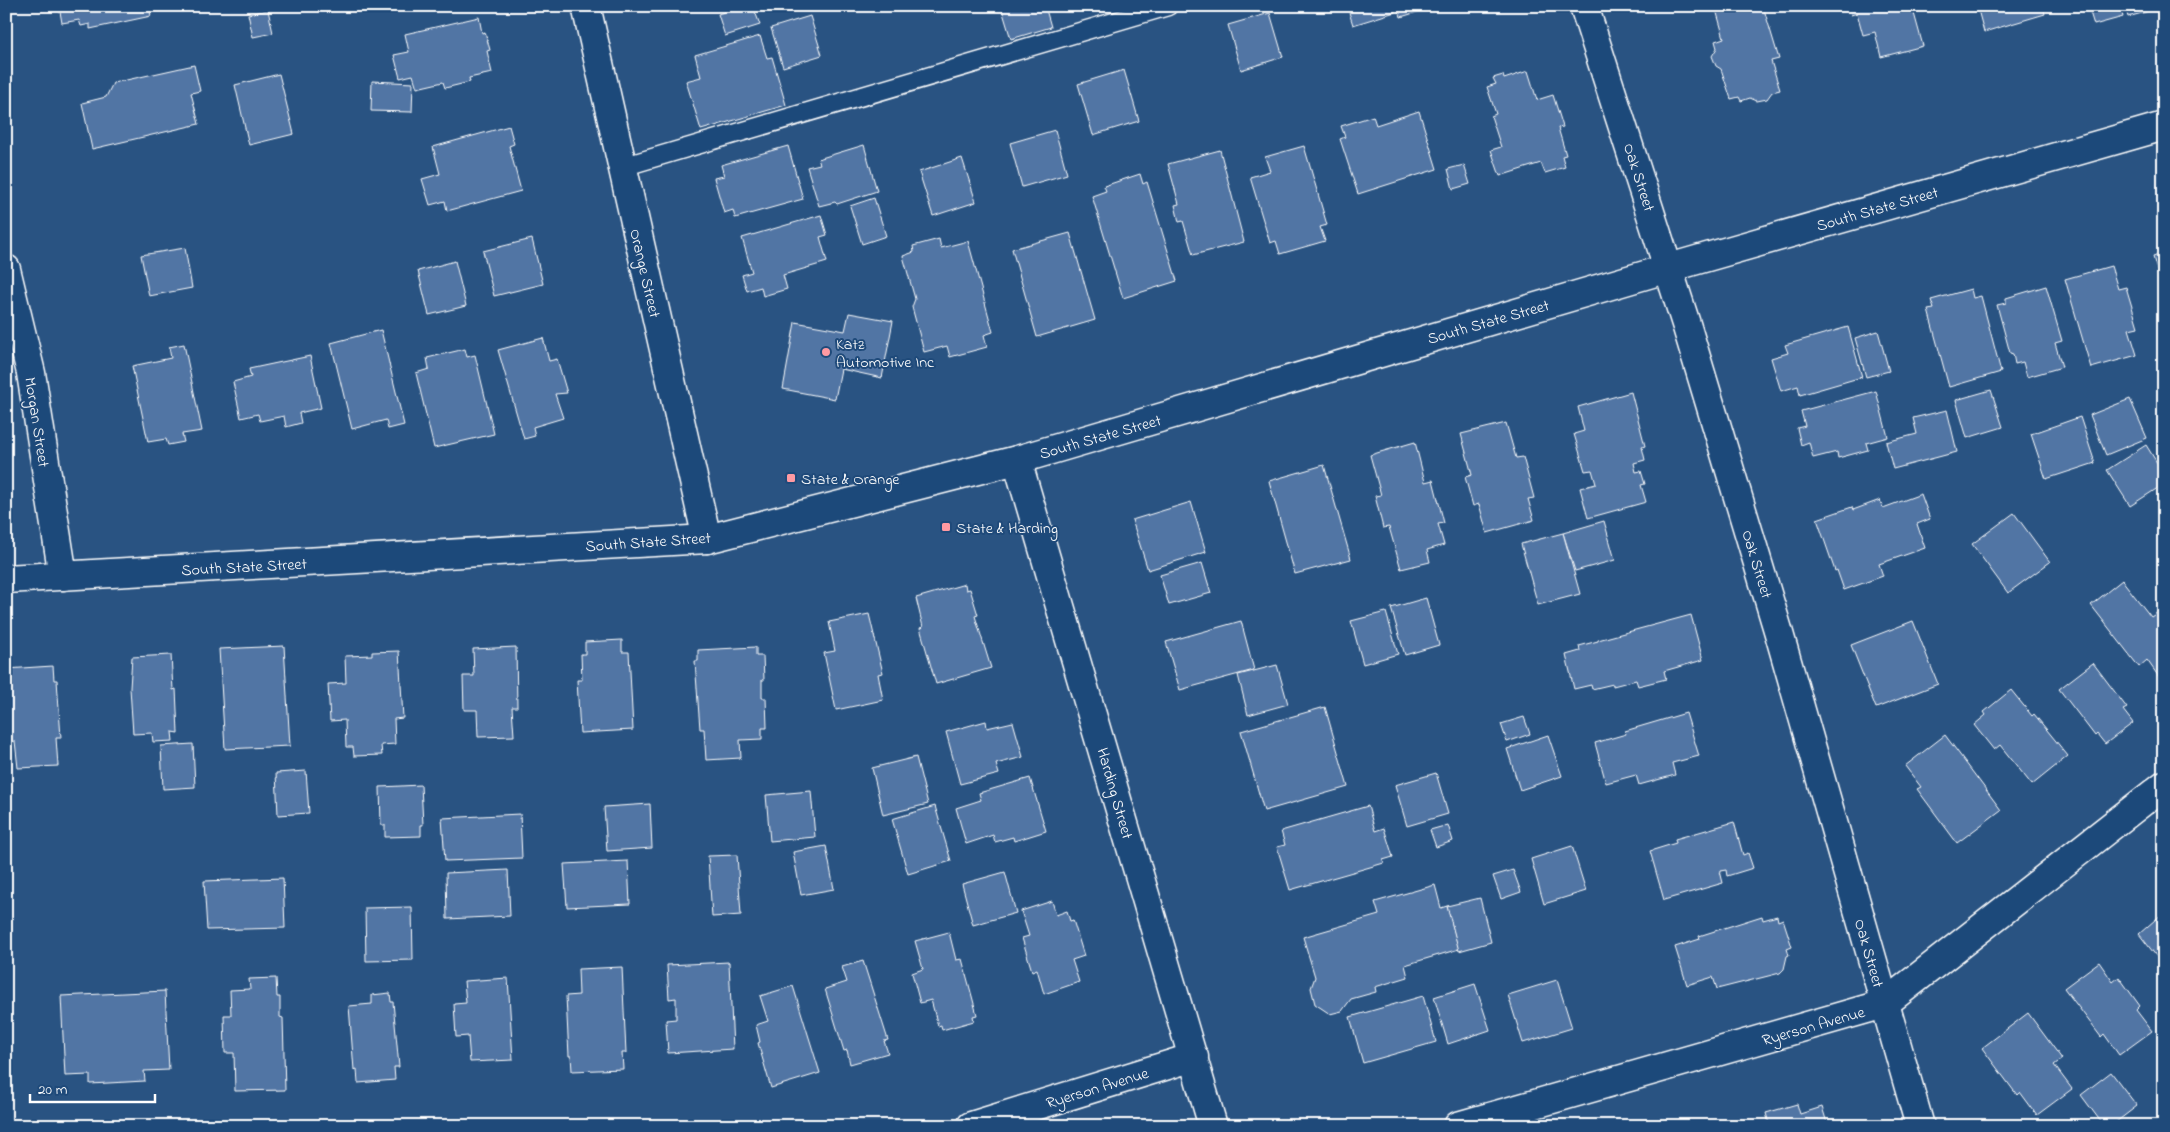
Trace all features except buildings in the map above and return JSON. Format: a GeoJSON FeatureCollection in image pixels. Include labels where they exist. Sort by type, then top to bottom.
{"type":"FeatureCollection","features":[{"type":"Feature","properties":{"kind":"street","name":"Orange Street"},"geometry":{"type":"LineString","coordinates":[[586,6],[707,539]]}},
{"type":"Feature","properties":{"kind":"street","name":"Oak Street"},"geometry":{"type":"LineString","coordinates":[[1584,6],[1669,268],[1775,620],[1920,1126]]}},
{"type":"Feature","properties":{"kind":"street","name":"South State Street"},"geometry":{"type":"LineString","coordinates":[[6,579],[707,539],[1017,460],[1669,268],[2164,126]]}},
{"type":"Feature","properties":{"kind":"street","name":"Morgan Street"},"geometry":{"type":"LineString","coordinates":[[6,268],[31,373],[63,576]]}},
{"type":"Feature","properties":{"kind":"street","name":"Harding Street"},"geometry":{"type":"LineString","coordinates":[[1017,460],[1213,1126]]}},
{"type":"Feature","properties":{"kind":"street","name":"Ryerson Avenue"},"geometry":{"type":"LineString","coordinates":[[1458,1126],[1884,1004],[2164,785]]}},
{"type":"Feature","properties":{"kind":"street","name":"Ryerson Avenue"},"geometry":{"type":"LineString","coordinates":[[971,1126],[1194,1057]]}},
{"type":"Feature","properties":{"kind":"lane"},"geometry":{"type":"LineString","coordinates":[[622,167],[1168,6]]}},
{"type":"Feature","properties":{"kind":"place","name":"Katz Automotive Inc"},"geometry":{"type":"Point","coordinates":[826,352]}},
{"type":"Feature","properties":{"kind":"place","name":"State & Orange"},"geometry":{"type":"Point","coordinates":[791,478]}},
{"type":"Feature","properties":{"kind":"place","name":"State & Harding"},"geometry":{"type":"Point","coordinates":[946,527]}}]}
